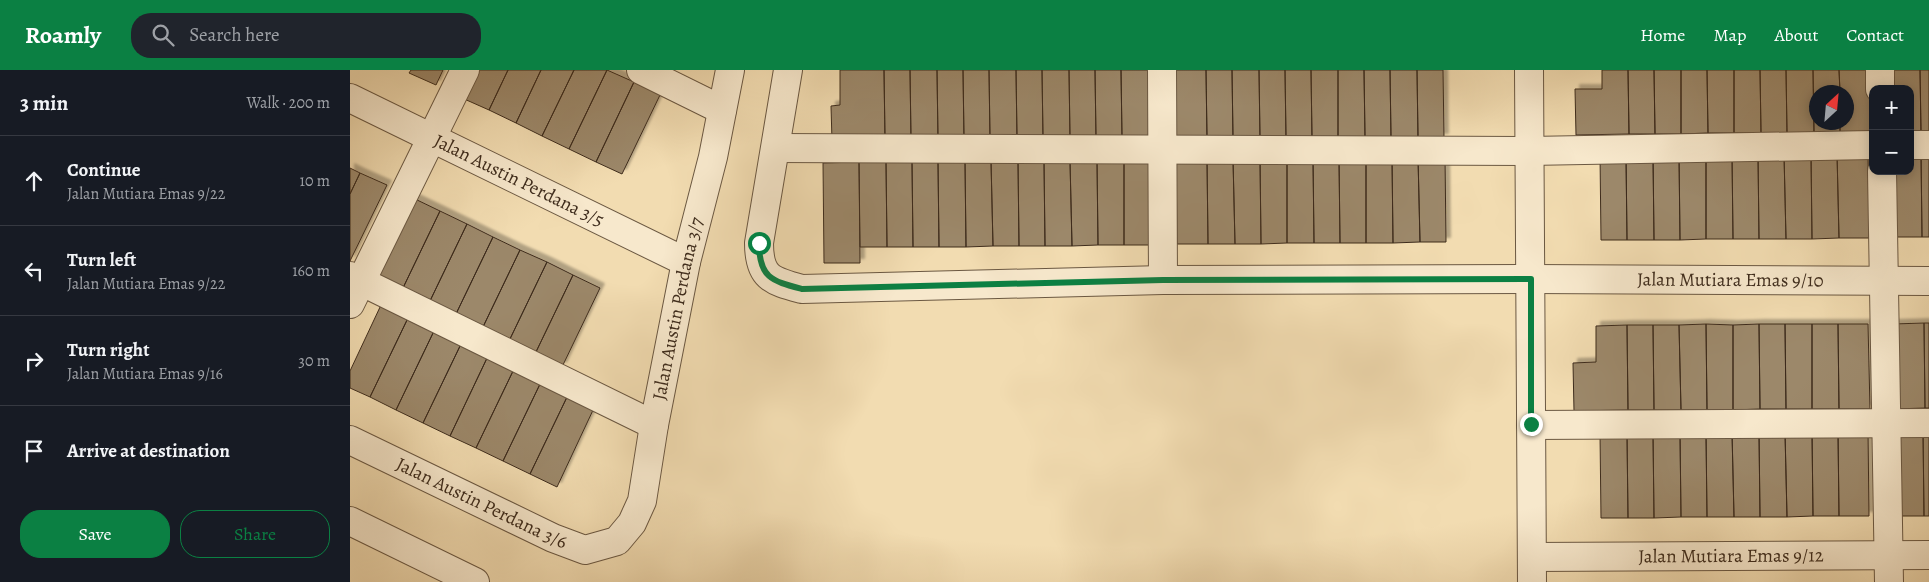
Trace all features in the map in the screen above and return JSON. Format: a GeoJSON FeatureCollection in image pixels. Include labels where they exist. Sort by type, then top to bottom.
{"type":"FeatureCollection","features":[{"type":"Feature","properties":{"kind":"street"},"geometry":{"type":"LineString","coordinates":[[465,70],[432,138],[354,287],[654,425]]}},
{"type":"Feature","properties":{"kind":"street"},"geometry":{"type":"LineString","coordinates":[[641,70],[722,110]]}},
{"type":"Feature","properties":{"kind":"street","name":"Jalan Austin Perdana 3/7"},"geometry":{"type":"LineString","coordinates":[[617,541],[632,524],[642,501],[654,425],[686,262],[713,157],[730,70]]}},
{"type":"Feature","properties":{"kind":"street","name":"Jalan Mutiara Emas 9/10"},"geometry":{"type":"LineString","coordinates":[[788,70],[759,243],[759,258],[766,274],[780,283],[802,289],[1163,280],[1929,281]]}},
{"type":"Feature","properties":{"kind":"street"},"geometry":{"type":"LineString","coordinates":[[1162,70],[1163,280]]}},
{"type":"Feature","properties":{"kind":"street"},"geometry":{"type":"LineString","coordinates":[[1529,70],[1532,570]]}},
{"type":"Feature","properties":{"kind":"street"},"geometry":{"type":"LineString","coordinates":[[1880,70],[1880,85]]}},
{"type":"Feature","properties":{"kind":"street","name":"Jalan Austin Perdana 3/5"},"geometry":{"type":"LineString","coordinates":[[350,98],[686,262]]}},
{"type":"Feature","properties":{"kind":"street"},"geometry":{"type":"LineString","coordinates":[[776,148],[1529,151],[1869,145]]}},
{"type":"Feature","properties":{"kind":"street"},"geometry":{"type":"LineString","coordinates":[[1914,145],[1929,145]]}},
{"type":"Feature","properties":{"kind":"street"},"geometry":{"type":"LineString","coordinates":[[1882,175],[1889,582]]}},
{"type":"Feature","properties":{"kind":"street"},"geometry":{"type":"LineString","coordinates":[[1531,424],[1929,423]]}},
{"type":"Feature","properties":{"kind":"street","name":"Jalan Austin Perdana 3/6"},"geometry":{"type":"LineString","coordinates":[[350,440],[553,538],[584,550],[617,541]]}},
{"type":"Feature","properties":{"kind":"street"},"geometry":{"type":"LineString","coordinates":[[350,521],[476,582]]}},
{"type":"Feature","properties":{"kind":"street","name":"Jalan Mutiara Emas 9/12"},"geometry":{"type":"LineString","coordinates":[[1532,570],[1889,555],[1929,555]]}},
{"type":"Feature","properties":{"kind":"building"},"geometry":{"type":"Polygon","coordinates":[[[411,70],[443,70],[436,85],[409,73],[411,70]]]}},
{"type":"Feature","properties":{"kind":"building"},"geometry":{"type":"Polygon","coordinates":[[[476,70],[508,70],[489,110],[462,98],[476,70]]]}},
{"type":"Feature","properties":{"kind":"building"},"geometry":{"type":"Polygon","coordinates":[[[508,70],[541,70],[516,123],[489,110],[508,70]]]}},
{"type":"Feature","properties":{"kind":"building"},"geometry":{"type":"Polygon","coordinates":[[[541,70],[574,70],[542,136],[516,123],[541,70]]]}},
{"type":"Feature","properties":{"kind":"building"},"geometry":{"type":"Polygon","coordinates":[[[574,70],[607,70],[569,149],[542,136],[574,70]]]}},
{"type":"Feature","properties":{"kind":"building"},"geometry":{"type":"Polygon","coordinates":[[[607,70],[634,82],[596,162],[569,149],[607,70]]]}},
{"type":"Feature","properties":{"kind":"building"},"geometry":{"type":"Polygon","coordinates":[[[840,70],[884,70],[885,140],[832,141],[831,106],[840,105],[840,70]]]}},
{"type":"Feature","properties":{"kind":"building"},"geometry":{"type":"Polygon","coordinates":[[[884,70],[910,70],[911,140],[885,140],[884,70]]]}},
{"type":"Feature","properties":{"kind":"building"},"geometry":{"type":"Polygon","coordinates":[[[910,70],[937,70],[938,140],[911,140],[910,70]]]}},
{"type":"Feature","properties":{"kind":"building"},"geometry":{"type":"Polygon","coordinates":[[[937,70],[963,70],[964,140],[938,140],[937,70]]]}},
{"type":"Feature","properties":{"kind":"building"},"geometry":{"type":"Polygon","coordinates":[[[963,70],[989,70],[990,139],[964,140],[963,70]]]}},
{"type":"Feature","properties":{"kind":"building"},"geometry":{"type":"Polygon","coordinates":[[[989,70],[1016,70],[1017,139],[990,139],[989,70]]]}},
{"type":"Feature","properties":{"kind":"building"},"geometry":{"type":"Polygon","coordinates":[[[1016,70],[1042,70],[1043,139],[1017,139],[1016,70]]]}},
{"type":"Feature","properties":{"kind":"building"},"geometry":{"type":"Polygon","coordinates":[[[1042,70],[1069,70],[1070,139],[1043,139],[1042,70]]]}},
{"type":"Feature","properties":{"kind":"building"},"geometry":{"type":"Polygon","coordinates":[[[1069,70],[1095,70],[1096,139],[1070,139],[1069,70]]]}},
{"type":"Feature","properties":{"kind":"building"},"geometry":{"type":"Polygon","coordinates":[[[1095,70],[1121,70],[1122,138],[1096,139],[1095,70]]]}},
{"type":"Feature","properties":{"kind":"building"},"geometry":{"type":"Polygon","coordinates":[[[1121,70],[1152,70],[1153,138],[1122,138],[1121,70]]]}},
{"type":"Feature","properties":{"kind":"building"},"geometry":{"type":"Polygon","coordinates":[[[1175,70],[1206,70],[1207,139],[1176,140],[1175,70]]]}},
{"type":"Feature","properties":{"kind":"building"},"geometry":{"type":"Polygon","coordinates":[[[1206,70],[1232,70],[1233,139],[1207,139],[1206,70]]]}},
{"type":"Feature","properties":{"kind":"building"},"geometry":{"type":"Polygon","coordinates":[[[1232,70],[1259,70],[1260,139],[1233,139],[1232,70]]]}},
{"type":"Feature","properties":{"kind":"building"},"geometry":{"type":"Polygon","coordinates":[[[1259,70],[1285,70],[1286,139],[1260,139],[1259,70]]]}},
{"type":"Feature","properties":{"kind":"building"},"geometry":{"type":"Polygon","coordinates":[[[1285,70],[1311,70],[1312,139],[1286,139],[1285,70]]]}},
{"type":"Feature","properties":{"kind":"building"},"geometry":{"type":"Polygon","coordinates":[[[1311,70],[1338,70],[1338,138],[1312,139],[1311,70]]]}},
{"type":"Feature","properties":{"kind":"building"},"geometry":{"type":"Polygon","coordinates":[[[1338,70],[1364,70],[1365,138],[1338,138],[1338,70]]]}},
{"type":"Feature","properties":{"kind":"building"},"geometry":{"type":"Polygon","coordinates":[[[1364,70],[1390,70],[1391,138],[1365,138],[1364,70]]]}},
{"type":"Feature","properties":{"kind":"building"},"geometry":{"type":"Polygon","coordinates":[[[1390,70],[1417,70],[1418,138],[1391,138],[1390,70]]]}},
{"type":"Feature","properties":{"kind":"building"},"geometry":{"type":"Polygon","coordinates":[[[1417,70],[1443,70],[1444,138],[1418,138],[1417,70]]]}},
{"type":"Feature","properties":{"kind":"building"},"geometry":{"type":"Polygon","coordinates":[[[1602,70],[1628,70],[1629,134],[1576,135],[1575,89],[1602,89],[1602,70]]]}},
{"type":"Feature","properties":{"kind":"building"},"geometry":{"type":"Polygon","coordinates":[[[1628,70],[1654,70],[1655,134],[1629,134],[1628,70]]]}},
{"type":"Feature","properties":{"kind":"building"},"geometry":{"type":"Polygon","coordinates":[[[1654,70],[1681,70],[1681,134],[1655,134],[1654,70]]]}},
{"type":"Feature","properties":{"kind":"building"},"geometry":{"type":"Polygon","coordinates":[[[1681,70],[1707,70],[1708,133],[1681,134],[1681,70]]]}},
{"type":"Feature","properties":{"kind":"building"},"geometry":{"type":"Polygon","coordinates":[[[1707,70],[1734,70],[1734,133],[1708,133],[1707,70]]]}},
{"type":"Feature","properties":{"kind":"building"},"geometry":{"type":"Polygon","coordinates":[[[1734,70],[1760,70],[1761,133],[1734,133],[1734,70]]]}},
{"type":"Feature","properties":{"kind":"building"},"geometry":{"type":"Polygon","coordinates":[[[1760,70],[1786,70],[1787,133],[1761,133],[1760,70]]]}},
{"type":"Feature","properties":{"kind":"building"},"geometry":{"type":"Polygon","coordinates":[[[1786,70],[1813,70],[1813,85],[1809,85],[1809,130],[1814,130],[1814,133],[1787,133],[1786,70]]]}},
{"type":"Feature","properties":{"kind":"building"},"geometry":{"type":"Polygon","coordinates":[[[1813,70],[1839,70],[1840,85],[1813,85],[1813,70]]]}},
{"type":"Feature","properties":{"kind":"building"},"geometry":{"type":"Polygon","coordinates":[[[1839,70],[1870,70],[1869,132],[1840,132],[1840,130],[1854,130],[1854,85],[1840,85],[1839,70]]]}},
{"type":"Feature","properties":{"kind":"building"},"geometry":{"type":"Polygon","coordinates":[[[1889,70],[1920,70],[1921,132],[1914,132],[1914,85],[1889,85],[1889,70]]]}},
{"type":"Feature","properties":{"kind":"building"},"geometry":{"type":"Polygon","coordinates":[[[1920,70],[1929,70],[1929,132],[1921,132],[1920,70]]]}},
{"type":"Feature","properties":{"kind":"building"},"geometry":{"type":"Polygon","coordinates":[[[634,82],[660,95],[622,174],[596,162],[634,82]]]}},
{"type":"Feature","properties":{"kind":"building"},"geometry":{"type":"Polygon","coordinates":[[[1814,130],[1840,130],[1840,132],[1814,133],[1814,130]]]}},
{"type":"Feature","properties":{"kind":"building"},"geometry":{"type":"Polygon","coordinates":[[[1914,152],[1921,152],[1922,237],[1891,237],[1890,175],[1914,175],[1914,152]]]}},
{"type":"Feature","properties":{"kind":"building"},"geometry":{"type":"Polygon","coordinates":[[[1921,152],[1929,152],[1929,237],[1922,237],[1921,152]]]}},
{"type":"Feature","properties":{"kind":"building"},"geometry":{"type":"Polygon","coordinates":[[[1837,153],[1839,238],[1812,239],[1811,154],[1837,153]]]}},
{"type":"Feature","properties":{"kind":"building"},"geometry":{"type":"Polygon","coordinates":[[[1837,153],[1868,153],[1869,238],[1839,238],[1837,153]]]}},
{"type":"Feature","properties":{"kind":"building"},"geometry":{"type":"Polygon","coordinates":[[[1679,154],[1680,240],[1654,240],[1653,155],[1679,154]]]}},
{"type":"Feature","properties":{"kind":"building"},"geometry":{"type":"Polygon","coordinates":[[[1679,154],[1706,155],[1706,239],[1680,240],[1679,154]]]}},
{"type":"Feature","properties":{"kind":"building"},"geometry":{"type":"Polygon","coordinates":[[[1732,154],[1733,239],[1706,239],[1706,155],[1732,154]]]}},
{"type":"Feature","properties":{"kind":"building"},"geometry":{"type":"Polygon","coordinates":[[[1732,154],[1758,154],[1759,239],[1733,239],[1732,154]]]}},
{"type":"Feature","properties":{"kind":"building"},"geometry":{"type":"Polygon","coordinates":[[[1758,154],[1784,154],[1786,239],[1759,239],[1758,154]]]}},
{"type":"Feature","properties":{"kind":"building"},"geometry":{"type":"Polygon","coordinates":[[[1784,154],[1811,154],[1812,239],[1786,239],[1784,154]]]}},
{"type":"Feature","properties":{"kind":"building"},"geometry":{"type":"Polygon","coordinates":[[[1600,155],[1626,155],[1627,240],[1601,240],[1600,155]]]}},
{"type":"Feature","properties":{"kind":"building"},"geometry":{"type":"Polygon","coordinates":[[[1626,155],[1653,155],[1654,240],[1627,240],[1626,155]]]}},
{"type":"Feature","properties":{"kind":"building"},"geometry":{"type":"Polygon","coordinates":[[[1392,157],[1418,157],[1420,242],[1393,243],[1392,157]]]}},
{"type":"Feature","properties":{"kind":"building"},"geometry":{"type":"Polygon","coordinates":[[[1392,157],[1393,243],[1366,243],[1366,158],[1392,157]]]}},
{"type":"Feature","properties":{"kind":"building"},"geometry":{"type":"Polygon","coordinates":[[[1418,157],[1445,157],[1446,242],[1420,242],[1418,157]]]}},
{"type":"Feature","properties":{"kind":"building"},"geometry":{"type":"Polygon","coordinates":[[[1260,158],[1261,244],[1235,244],[1233,159],[1260,158]]]}},
{"type":"Feature","properties":{"kind":"building"},"geometry":{"type":"Polygon","coordinates":[[[1260,158],[1287,158],[1287,243],[1261,244],[1260,158]]]}},
{"type":"Feature","properties":{"kind":"building"},"geometry":{"type":"Polygon","coordinates":[[[1287,158],[1313,158],[1314,243],[1287,243],[1287,158]]]}},
{"type":"Feature","properties":{"kind":"building"},"geometry":{"type":"Polygon","coordinates":[[[1313,158],[1339,158],[1340,243],[1314,243],[1313,158]]]}},
{"type":"Feature","properties":{"kind":"building"},"geometry":{"type":"Polygon","coordinates":[[[1339,158],[1366,158],[1366,243],[1340,243],[1339,158]]]}},
{"type":"Feature","properties":{"kind":"building"},"geometry":{"type":"Polygon","coordinates":[[[1176,159],[1207,159],[1208,244],[1177,244],[1176,159]]]}},
{"type":"Feature","properties":{"kind":"building"},"geometry":{"type":"Polygon","coordinates":[[[1207,159],[1233,159],[1235,244],[1208,244],[1207,159]]]}},
{"type":"Feature","properties":{"kind":"building"},"geometry":{"type":"Polygon","coordinates":[[[1097,160],[1124,160],[1124,245],[1098,245],[1097,160]]]}},
{"type":"Feature","properties":{"kind":"building"},"geometry":{"type":"Polygon","coordinates":[[[1097,160],[1098,245],[1072,246],[1070,161],[1097,160]]]}},
{"type":"Feature","properties":{"kind":"building"},"geometry":{"type":"Polygon","coordinates":[[[1124,160],[1153,160],[1155,245],[1124,245],[1124,160]]]}},
{"type":"Feature","properties":{"kind":"building"},"geometry":{"type":"Polygon","coordinates":[[[965,161],[966,247],[939,247],[938,162],[965,161]]]}},
{"type":"Feature","properties":{"kind":"building"},"geometry":{"type":"Polygon","coordinates":[[[965,161],[991,161],[993,246],[966,247],[965,161]]]}},
{"type":"Feature","properties":{"kind":"building"},"geometry":{"type":"Polygon","coordinates":[[[991,161],[1018,161],[1019,246],[993,246],[991,161]]]}},
{"type":"Feature","properties":{"kind":"building"},"geometry":{"type":"Polygon","coordinates":[[[1018,161],[1044,161],[1045,246],[1019,246],[1018,161]]]}},
{"type":"Feature","properties":{"kind":"building"},"geometry":{"type":"Polygon","coordinates":[[[1044,161],[1070,161],[1072,246],[1045,246],[1044,161]]]}},
{"type":"Feature","properties":{"kind":"building"},"geometry":{"type":"Polygon","coordinates":[[[859,162],[860,263],[824,263],[823,163],[859,162]]]}},
{"type":"Feature","properties":{"kind":"building"},"geometry":{"type":"Polygon","coordinates":[[[859,162],[886,162],[887,247],[860,247],[859,162]]]}},
{"type":"Feature","properties":{"kind":"building"},"geometry":{"type":"Polygon","coordinates":[[[886,162],[912,162],[913,247],[887,247],[886,162]]]}},
{"type":"Feature","properties":{"kind":"building"},"geometry":{"type":"Polygon","coordinates":[[[912,162],[938,162],[939,247],[913,247],[912,162]]]}},
{"type":"Feature","properties":{"kind":"building"},"geometry":{"type":"Polygon","coordinates":[[[350,168],[360,173],[350,194],[350,168]]]}},
{"type":"Feature","properties":{"kind":"building"},"geometry":{"type":"Polygon","coordinates":[[[360,173],[387,185],[350,261],[350,194],[360,173]]]}},
{"type":"Feature","properties":{"kind":"building"},"geometry":{"type":"Polygon","coordinates":[[[413,198],[440,211],[402,290],[376,277],[413,198]]]}},
{"type":"Feature","properties":{"kind":"building"},"geometry":{"type":"Polygon","coordinates":[[[440,211],[467,224],[429,303],[402,290],[440,211]]]}},
{"type":"Feature","properties":{"kind":"building"},"geometry":{"type":"Polygon","coordinates":[[[467,224],[493,237],[455,316],[429,303],[467,224]]]}},
{"type":"Feature","properties":{"kind":"building"},"geometry":{"type":"Polygon","coordinates":[[[493,237],[520,250],[482,329],[455,316],[493,237]]]}},
{"type":"Feature","properties":{"kind":"building"},"geometry":{"type":"Polygon","coordinates":[[[520,250],[547,262],[509,341],[482,329],[520,250]]]}},
{"type":"Feature","properties":{"kind":"building"},"geometry":{"type":"Polygon","coordinates":[[[547,262],[573,275],[535,354],[509,341],[547,262]]]}},
{"type":"Feature","properties":{"kind":"building"},"geometry":{"type":"Polygon","coordinates":[[[573,275],[600,288],[562,367],[535,354],[573,275]]]}},
{"type":"Feature","properties":{"kind":"building"},"geometry":{"type":"Polygon","coordinates":[[[381,305],[408,318],[370,397],[350,388],[350,371],[381,305]]]}},
{"type":"Feature","properties":{"kind":"building"},"geometry":{"type":"Polygon","coordinates":[[[408,318],[434,331],[396,410],[370,397],[408,318]]]}},
{"type":"Feature","properties":{"kind":"building"},"geometry":{"type":"Polygon","coordinates":[[[1924,323],[1925,408],[1894,409],[1893,324],[1924,323]]]}},
{"type":"Feature","properties":{"kind":"building"},"geometry":{"type":"Polygon","coordinates":[[[1924,323],[1929,323],[1929,408],[1925,408],[1924,323]]]}},
{"type":"Feature","properties":{"kind":"building"},"geometry":{"type":"Polygon","coordinates":[[[1706,324],[1733,325],[1733,410],[1707,410],[1706,324]]]}},
{"type":"Feature","properties":{"kind":"building"},"geometry":{"type":"Polygon","coordinates":[[[1706,324],[1707,410],[1681,410],[1679,325],[1706,324]]]}},
{"type":"Feature","properties":{"kind":"building"},"geometry":{"type":"Polygon","coordinates":[[[1759,324],[1785,324],[1786,409],[1760,409],[1759,324]]]}},
{"type":"Feature","properties":{"kind":"building"},"geometry":{"type":"Polygon","coordinates":[[[1759,324],[1760,409],[1733,410],[1733,325],[1759,324]]]}},
{"type":"Feature","properties":{"kind":"building"},"geometry":{"type":"Polygon","coordinates":[[[1785,324],[1812,324],[1812,409],[1786,409],[1785,324]]]}},
{"type":"Feature","properties":{"kind":"building"},"geometry":{"type":"Polygon","coordinates":[[[1812,324],[1838,324],[1839,409],[1812,409],[1812,324]]]}},
{"type":"Feature","properties":{"kind":"building"},"geometry":{"type":"Polygon","coordinates":[[[1838,324],[1868,324],[1870,409],[1839,409],[1838,324]]]}},
{"type":"Feature","properties":{"kind":"building"},"geometry":{"type":"Polygon","coordinates":[[[1627,325],[1628,410],[1574,411],[1573,363],[1596,362],[1596,326],[1627,325]]]}},
{"type":"Feature","properties":{"kind":"building"},"geometry":{"type":"Polygon","coordinates":[[[1627,325],[1653,325],[1654,410],[1628,410],[1627,325]]]}},
{"type":"Feature","properties":{"kind":"building"},"geometry":{"type":"Polygon","coordinates":[[[1653,325],[1679,325],[1681,410],[1654,410],[1653,325]]]}},
{"type":"Feature","properties":{"kind":"building"},"geometry":{"type":"Polygon","coordinates":[[[434,331],[461,344],[423,423],[396,410],[434,331]]]}},
{"type":"Feature","properties":{"kind":"building"},"geometry":{"type":"Polygon","coordinates":[[[461,344],[488,356],[450,436],[423,423],[461,344]]]}},
{"type":"Feature","properties":{"kind":"building"},"geometry":{"type":"Polygon","coordinates":[[[488,356],[514,369],[476,448],[450,436],[488,356]]]}},
{"type":"Feature","properties":{"kind":"building"},"geometry":{"type":"Polygon","coordinates":[[[514,369],[541,382],[503,461],[476,448],[514,369]]]}},
{"type":"Feature","properties":{"kind":"building"},"geometry":{"type":"Polygon","coordinates":[[[541,382],[568,395],[530,474],[503,461],[541,382]]]}},
{"type":"Feature","properties":{"kind":"building"},"geometry":{"type":"Polygon","coordinates":[[[568,395],[594,408],[557,487],[530,474],[568,395]]]}},
{"type":"Feature","properties":{"kind":"building"},"geometry":{"type":"Polygon","coordinates":[[[1892,430],[1923,430],[1924,516],[1893,516],[1892,430]]]}},
{"type":"Feature","properties":{"kind":"building"},"geometry":{"type":"Polygon","coordinates":[[[1923,430],[1929,430],[1929,516],[1924,516],[1923,430]]]}},
{"type":"Feature","properties":{"kind":"building"},"geometry":{"type":"Polygon","coordinates":[[[1812,431],[1838,431],[1839,516],[1813,516],[1812,431]]]}},
{"type":"Feature","properties":{"kind":"building"},"geometry":{"type":"Polygon","coordinates":[[[1812,431],[1813,516],[1787,517],[1785,432],[1812,431]]]}},
{"type":"Feature","properties":{"kind":"building"},"geometry":{"type":"Polygon","coordinates":[[[1838,431],[1868,431],[1869,516],[1839,516],[1838,431]]]}},
{"type":"Feature","properties":{"kind":"building"},"geometry":{"type":"Polygon","coordinates":[[[1732,432],[1734,517],[1707,517],[1706,433],[1732,432]]]}},
{"type":"Feature","properties":{"kind":"building"},"geometry":{"type":"Polygon","coordinates":[[[1732,432],[1759,432],[1760,517],[1734,517],[1732,432]]]}},
{"type":"Feature","properties":{"kind":"building"},"geometry":{"type":"Polygon","coordinates":[[[1759,432],[1785,432],[1787,517],[1760,517],[1759,432]]]}},
{"type":"Feature","properties":{"kind":"building"},"geometry":{"type":"Polygon","coordinates":[[[1627,433],[1628,518],[1601,518],[1600,434],[1627,433]]]}},
{"type":"Feature","properties":{"kind":"building"},"geometry":{"type":"Polygon","coordinates":[[[1627,433],[1653,433],[1654,518],[1628,518],[1627,433]]]}},
{"type":"Feature","properties":{"kind":"building"},"geometry":{"type":"Polygon","coordinates":[[[1653,433],[1680,433],[1681,517],[1654,518],[1653,433]]]}},
{"type":"Feature","properties":{"kind":"building"},"geometry":{"type":"Polygon","coordinates":[[[1680,433],[1706,433],[1707,517],[1681,517],[1680,433]]]}},
{"type":"Feature","properties":{"kind":"route"},"geometry":{"type":"LineString","coordinates":[[759,243],[759,258],[766,274],[780,283],[802,289],[1163,280],[1531,279],[1531,424]]}}]}
